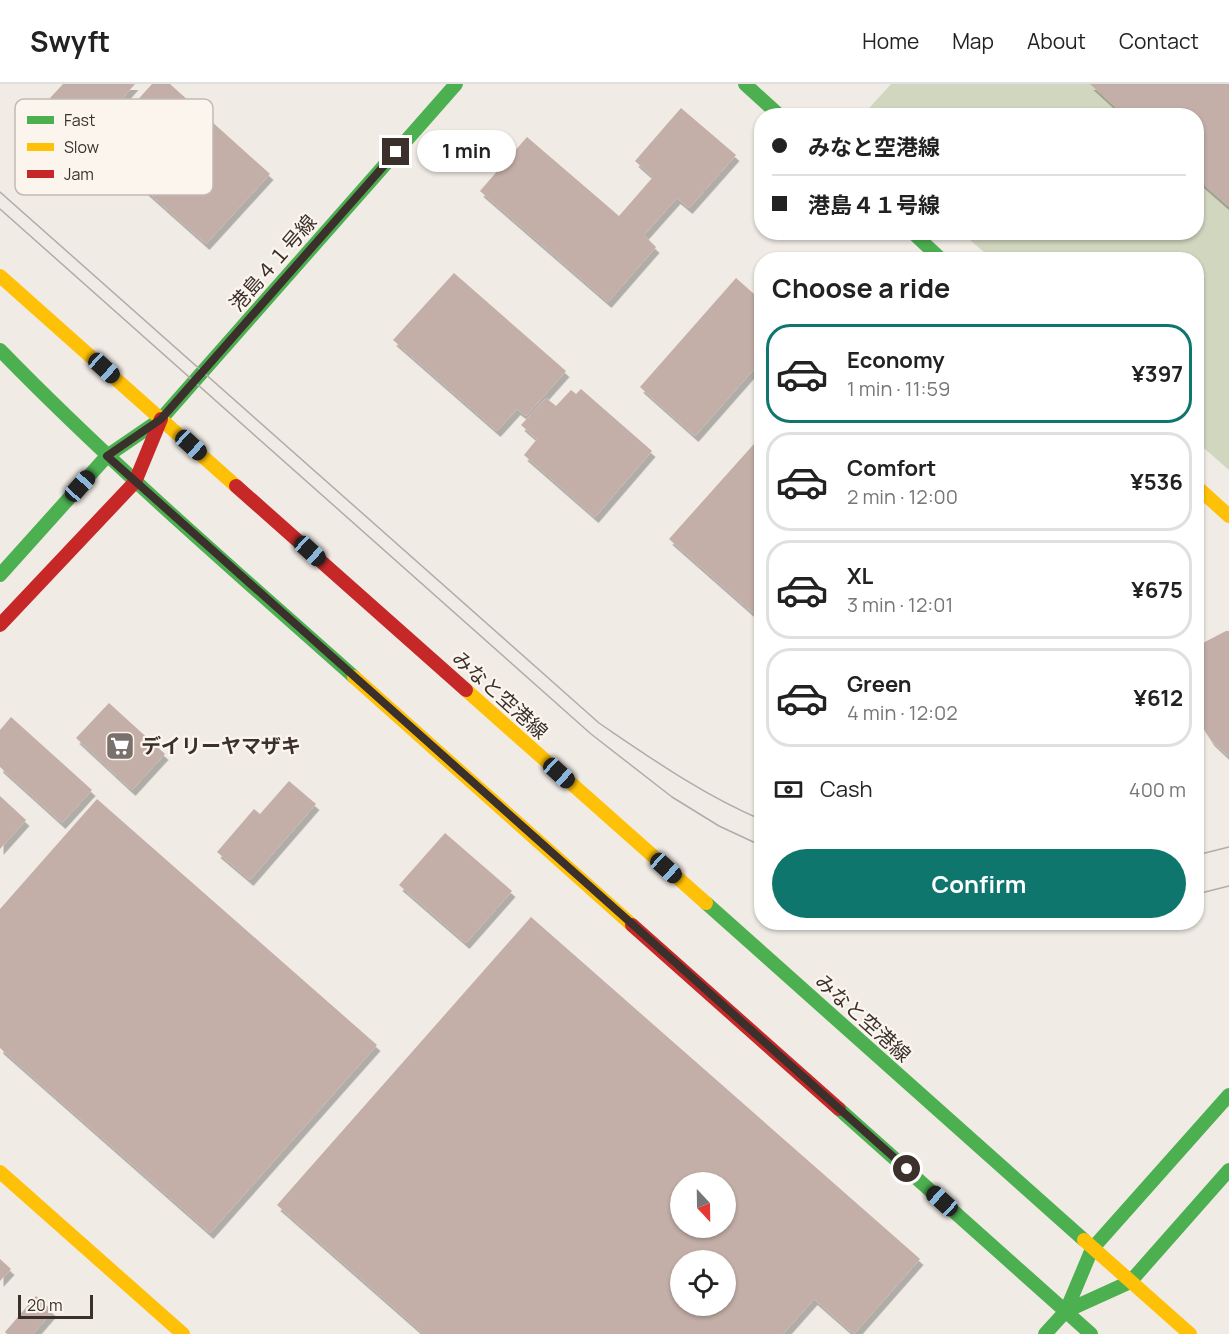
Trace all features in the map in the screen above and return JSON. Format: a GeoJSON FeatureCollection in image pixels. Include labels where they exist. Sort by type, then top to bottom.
{"type":"FeatureCollection","features":[{"type":"Feature","properties":{"kind":"street","name":"港島４１号線"},"geometry":{"type":"LineString","coordinates":[[0,575],[107,456],[161,419],[456,84]]}},
{"type":"Feature","properties":{"kind":"street"},"geometry":{"type":"LineString","coordinates":[[745,84],[771,108]]}},
{"type":"Feature","properties":{"kind":"street"},"geometry":{"type":"LineString","coordinates":[[921,240],[933,252]]}},
{"type":"Feature","properties":{"kind":"street","name":"みなと空港線"},"geometry":{"type":"LineString","coordinates":[[0,276],[1190,1334]]}},
{"type":"Feature","properties":{"kind":"street"},"geometry":{"type":"LineString","coordinates":[[0,350],[62,414],[135,482],[1091,1334]]}},
{"type":"Feature","properties":{"kind":"street"},"geometry":{"type":"LineString","coordinates":[[0,367],[62,414]]}},
{"type":"Feature","properties":{"kind":"street"},"geometry":{"type":"LineString","coordinates":[[0,625],[135,482],[161,419]]}},
{"type":"Feature","properties":{"kind":"street"},"geometry":{"type":"LineString","coordinates":[[1204,493],[1229,516]]}},
{"type":"Feature","properties":{"kind":"street"},"geometry":{"type":"LineString","coordinates":[[1045,1334],[1066,1311],[1092,1249],[1229,1095]]}},
{"type":"Feature","properties":{"kind":"street"},"geometry":{"type":"LineString","coordinates":[[1066,1311],[1130,1282],[1229,1170]]}},
{"type":"Feature","properties":{"kind":"street"},"geometry":{"type":"LineString","coordinates":[[0,1172],[183,1334]]}},
{"type":"Feature","properties":{"kind":"green space"},"geometry":{"type":"Polygon","coordinates":[[[891,84],[1229,84],[1229,470],[1204,448],[1204,252],[984,252],[970,240],[1204,240],[1204,108],[869,108],[891,84]]]}},
{"type":"Feature","properties":{"kind":"building"},"geometry":{"type":"Polygon","coordinates":[[[63,84],[135,84],[122,99],[50,98],[63,84]]]}},
{"type":"Feature","properties":{"kind":"building"},"geometry":{"type":"Polygon","coordinates":[[[152,84],[170,84],[187,99],[138,99],[152,84]]]}},
{"type":"Feature","properties":{"kind":"building"},"geometry":{"type":"Polygon","coordinates":[[[1090,84],[1229,84],[1229,207],[1204,185],[1204,108],[1116,108],[1090,84]]]}},
{"type":"Feature","properties":{"kind":"building"},"geometry":{"type":"Polygon","coordinates":[[[681,108],[736,155],[689,208],[677,198],[644,235],[656,247],[608,302],[480,191],[527,137],[619,216],[653,177],[635,161],[681,108]]]}},
{"type":"Feature","properties":{"kind":"building"},"geometry":{"type":"Polygon","coordinates":[[[213,123],[270,174],[206,244],[151,195],[213,195],[213,123]]]}},
{"type":"Feature","properties":{"kind":"building"},"geometry":{"type":"Polygon","coordinates":[[[454,273],[566,371],[526,416],[517,409],[497,431],[393,340],[454,273]]]}},
{"type":"Feature","properties":{"kind":"building"},"geometry":{"type":"Polygon","coordinates":[[[736,278],[754,294],[754,369],[695,436],[640,387],[736,278]]]}},
{"type":"Feature","properties":{"kind":"building"},"geometry":{"type":"Polygon","coordinates":[[[581,389],[652,451],[595,517],[524,455],[537,439],[521,425],[546,398],[556,406],[571,390],[576,394],[581,389]]]}},
{"type":"Feature","properties":{"kind":"building"},"geometry":{"type":"Polygon","coordinates":[[[754,444],[754,614],[669,539],[754,444]]]}},
{"type":"Feature","properties":{"kind":"building"},"geometry":{"type":"Polygon","coordinates":[[[1229,631],[1229,757],[1211,740],[1204,729],[1204,642],[1229,631]]]}},
{"type":"Feature","properties":{"kind":"building","name":"デイリーヤマザキ"},"geometry":{"type":"Polygon","coordinates":[[[109,703],[165,754],[132,790],[76,738],[109,703]]]}},
{"type":"Feature","properties":{"kind":"building"},"geometry":{"type":"Polygon","coordinates":[[[11,717],[92,790],[62,823],[0,767],[0,730],[11,717]]]}},
{"type":"Feature","properties":{"kind":"building"},"geometry":{"type":"Polygon","coordinates":[[[289,781],[316,804],[250,880],[217,852],[254,809],[260,814],[289,781]]]}},
{"type":"Feature","properties":{"kind":"building"},"geometry":{"type":"Polygon","coordinates":[[[0,796],[26,820],[0,849],[0,796]]]}},
{"type":"Feature","properties":{"kind":"building"},"geometry":{"type":"Polygon","coordinates":[[[97,799],[377,1045],[210,1233],[0,1048],[0,909],[97,799]]]}},
{"type":"Feature","properties":{"kind":"building"},"geometry":{"type":"Polygon","coordinates":[[[445,833],[512,891],[466,943],[399,885],[445,833]]]}},
{"type":"Feature","properties":{"kind":"building"},"geometry":{"type":"Polygon","coordinates":[[[531,917],[920,1259],[854,1334],[814,1299],[783,1334],[424,1334],[277,1205],[531,917]]]}},
{"type":"Feature","properties":{"kind":"building"},"geometry":{"type":"Polygon","coordinates":[[[0,1259],[11,1269],[0,1281],[0,1259]]]}},
{"type":"Feature","properties":{"kind":"building"},"geometry":{"type":"Polygon","coordinates":[[[36,1296],[53,1311],[33,1334],[7,1334],[5,1332],[36,1296]]]}},
{"type":"Feature","properties":{"kind":"tram line"},"geometry":{"type":"LineString","coordinates":[[0,192],[599,723],[698,788],[754,816]]}},
{"type":"Feature","properties":{"kind":"tram line"},"geometry":{"type":"LineString","coordinates":[[0,209],[591,734],[672,797],[719,826],[754,842]]}},
{"type":"Feature","properties":{"kind":"tram line"},"geometry":{"type":"LineString","coordinates":[[1204,853],[1229,847]]}},
{"type":"Feature","properties":{"kind":"tram line"},"geometry":{"type":"LineString","coordinates":[[1204,892],[1229,886]]}},
{"type":"Feature","properties":{"kind":"traffic: fast"},"geometry":{"type":"LineString","coordinates":[[0,575],[107,456],[161,419],[456,84]]}},
{"type":"Feature","properties":{"kind":"traffic: fast"},"geometry":{"type":"LineString","coordinates":[[745,84],[771,108]]}},
{"type":"Feature","properties":{"kind":"traffic: fast"},"geometry":{"type":"LineString","coordinates":[[921,240],[933,252]]}},
{"type":"Feature","properties":{"kind":"traffic: fast"},"geometry":{"type":"LineString","coordinates":[[0,350],[130,476],[354,677]]}},
{"type":"Feature","properties":{"kind":"traffic: fast"},"geometry":{"type":"LineString","coordinates":[[706,903],[1084,1240]]}},
{"type":"Feature","properties":{"kind":"traffic: fast"},"geometry":{"type":"LineString","coordinates":[[1045,1334],[1066,1311],[1092,1249],[1229,1095]]}},
{"type":"Feature","properties":{"kind":"traffic: fast"},"geometry":{"type":"LineString","coordinates":[[839,1109],[1091,1334]]}},
{"type":"Feature","properties":{"kind":"traffic: fast"},"geometry":{"type":"LineString","coordinates":[[1066,1311],[1130,1282],[1229,1170]]}},
{"type":"Feature","properties":{"kind":"traffic: slow"},"geometry":{"type":"LineString","coordinates":[[0,276],[236,486]]}},
{"type":"Feature","properties":{"kind":"traffic: slow"},"geometry":{"type":"LineString","coordinates":[[1204,493],[1229,516]]}},
{"type":"Feature","properties":{"kind":"traffic: slow"},"geometry":{"type":"LineString","coordinates":[[354,677],[632,925]]}},
{"type":"Feature","properties":{"kind":"traffic: slow"},"geometry":{"type":"LineString","coordinates":[[466,690],[706,903]]}},
{"type":"Feature","properties":{"kind":"traffic: slow"},"geometry":{"type":"LineString","coordinates":[[0,1172],[183,1334]]}},
{"type":"Feature","properties":{"kind":"traffic: slow"},"geometry":{"type":"LineString","coordinates":[[1084,1240],[1190,1334]]}},
{"type":"Feature","properties":{"kind":"traffic: jam"},"geometry":{"type":"LineString","coordinates":[[0,625],[135,482],[161,419]]}},
{"type":"Feature","properties":{"kind":"traffic: jam"},"geometry":{"type":"LineString","coordinates":[[236,486],[466,690]]}},
{"type":"Feature","properties":{"kind":"traffic: jam"},"geometry":{"type":"LineString","coordinates":[[632,925],[839,1109]]}},
{"type":"Feature","properties":{"kind":"place","name":"デイリーヤマザキ"},"geometry":{"type":"Point","coordinates":[120,746]}},
{"type":"Feature","properties":{"kind":"route"},"geometry":{"type":"LineString","coordinates":[[396,152],[161,419],[107,456],[907,1169]]}}]}
